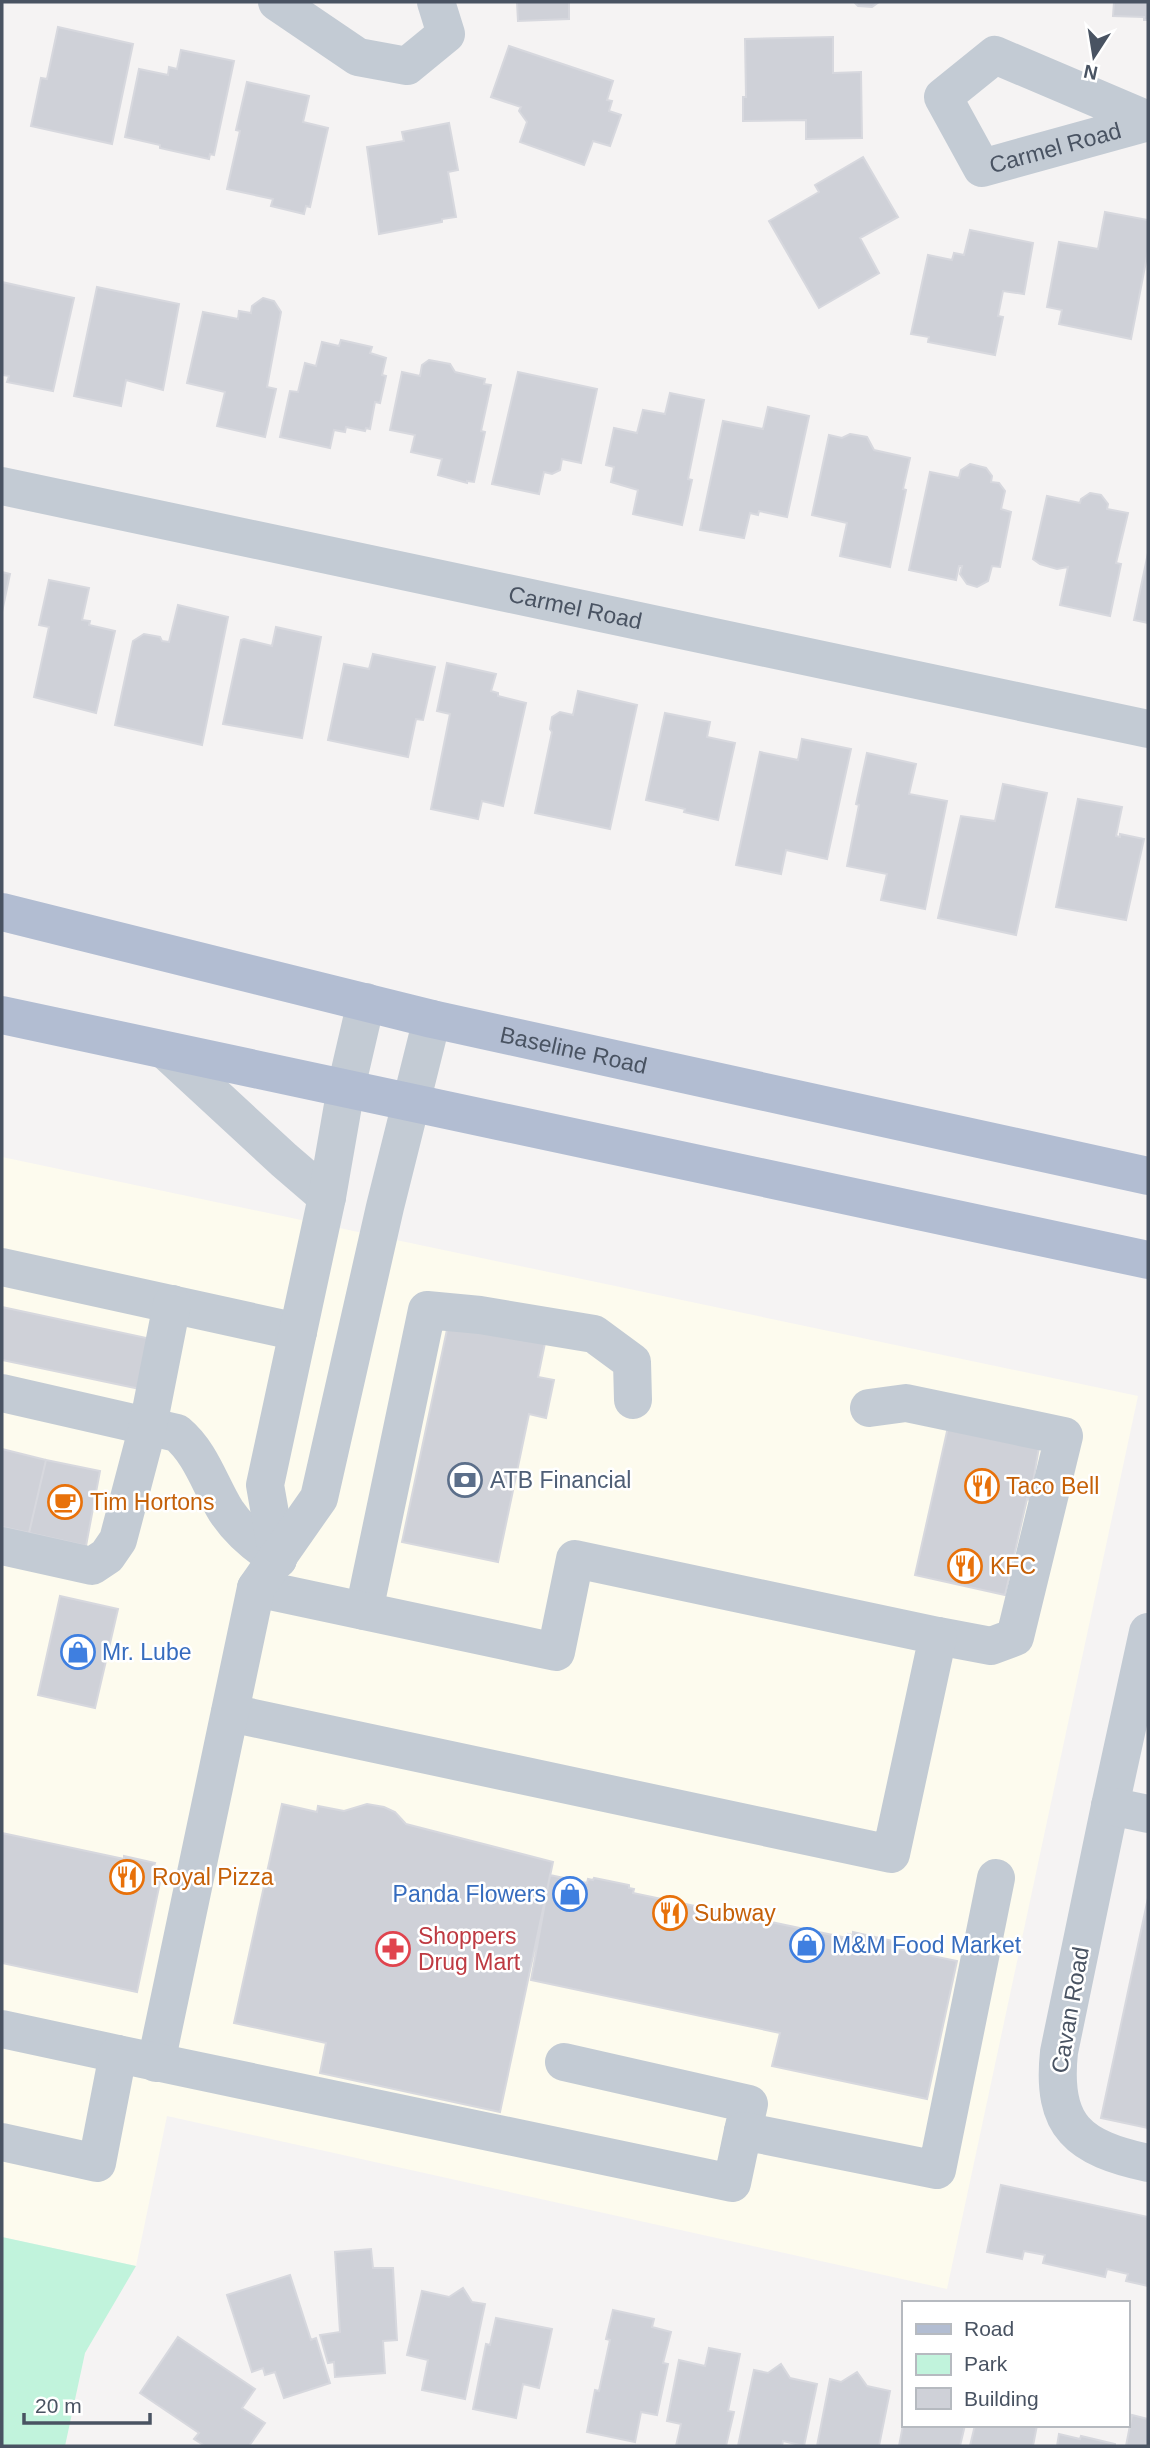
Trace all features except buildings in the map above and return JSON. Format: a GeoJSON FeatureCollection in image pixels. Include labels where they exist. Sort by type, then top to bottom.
{"type":"FeatureCollection","features":[{"type":"Feature","properties":{"kind":"main road","name":"Baseline Road"},"geometry":{"type":"LineString","coordinates":[[2,912],[432,1019],[1148,1176]]}},
{"type":"Feature","properties":{"kind":"main road"},"geometry":{"type":"LineString","coordinates":[[2,1015],[1148,1261]]}},
{"type":"Feature","properties":{"kind":"street"},"geometry":{"type":"LineString","coordinates":[[277,2],[358,57],[407,66],[446,34],[436,2]]}},
{"type":"Feature","properties":{"kind":"street","name":"Carmel Road"},"geometry":{"type":"LineString","coordinates":[[995,55],[1148,121],[982,168],[943,97],[995,55]]}},
{"type":"Feature","properties":{"kind":"street","name":"Carmel Road"},"geometry":{"type":"LineString","coordinates":[[2,486],[1148,729]]}},
{"type":"Feature","properties":{"kind":"street"},"geometry":{"type":"LineString","coordinates":[[156,2063],[230,1713],[267,1574],[265,1485],[366,1002]]}},
{"type":"Feature","properties":{"kind":"street"},"geometry":{"type":"LineString","coordinates":[[267,1574],[319,1498],[410,1102],[432,1019]]}},
{"type":"Feature","properties":{"kind":"street"},"geometry":{"type":"LineString","coordinates":[[166,1051],[327,1196]]}},
{"type":"Feature","properties":{"kind":"street"},"geometry":{"type":"LineString","coordinates":[[2,1267],[298,1332]]}},
{"type":"Feature","properties":{"kind":"street"},"geometry":{"type":"LineString","coordinates":[[2,1546],[92,1566],[107,1556],[118,1540],[148,1426],[172,1304]]}},
{"type":"Feature","properties":{"kind":"street"},"geometry":{"type":"LineString","coordinates":[[364,1611],[427,1310],[480,1315],[594,1334],[632,1362],[633,1400]]}},
{"type":"Feature","properties":{"kind":"street"},"geometry":{"type":"LineString","coordinates":[[2,1393],[177,1433],[196,1456],[226,1511],[256,1546],[267,1574],[364,1611],[556,1652],[575,1559],[990,1646],[1015,1637],[1064,1436],[906,1403],[869,1408]]}},
{"type":"Feature","properties":{"kind":"street","name":"Cavan Road"},"geometry":{"type":"LineString","coordinates":[[1148,1633],[1056,2076],[1067,2120],[1078,2136],[1108,2152],[1148,2163]]}},
{"type":"Feature","properties":{"kind":"street"},"geometry":{"type":"LineString","coordinates":[[230,1713],[891,1854],[938,1636]]}},
{"type":"Feature","properties":{"kind":"street"},"geometry":{"type":"LineString","coordinates":[[1110,1806],[1148,1814]]}},
{"type":"Feature","properties":{"kind":"street"},"geometry":{"type":"LineString","coordinates":[[743,2131],[937,2171],[996,1878]]}},
{"type":"Feature","properties":{"kind":"street"},"geometry":{"type":"LineString","coordinates":[[2,2029],[732,2183],[749,2104],[564,2062]]}},
{"type":"Feature","properties":{"kind":"street"},"geometry":{"type":"LineString","coordinates":[[2,2142],[97,2163],[118,2054]]}},
{"type":"Feature","properties":{"kind":"shaded area"},"geometry":{"type":"Polygon","coordinates":[[[2,1157],[1138,1396],[947,2289],[167,2116],[136,2266],[2,2237],[2,1157]]]}},
{"type":"Feature","properties":{"kind":"green space"},"geometry":{"type":"Polygon","coordinates":[[[2,2237],[136,2266],[85,2353],[65,2446],[2,2446],[2,2237]]]}},
{"type":"Feature","properties":{"kind":"place","name":"ATB Financial"},"geometry":{"type":"Point","coordinates":[465,1480]}},
{"type":"Feature","properties":{"kind":"place","name":"Taco Bell"},"geometry":{"type":"Point","coordinates":[982,1486]}},
{"type":"Feature","properties":{"kind":"place","name":"Tim Hortons"},"geometry":{"type":"Point","coordinates":[65,1502]}},
{"type":"Feature","properties":{"kind":"place","name":"KFC"},"geometry":{"type":"Point","coordinates":[965,1566]}},
{"type":"Feature","properties":{"kind":"place","name":"Mr. Lube"},"geometry":{"type":"Point","coordinates":[78,1652]}},
{"type":"Feature","properties":{"kind":"place","name":"Royal Pizza"},"geometry":{"type":"Point","coordinates":[127,1877]}},
{"type":"Feature","properties":{"kind":"place","name":"Panda Flowers"},"geometry":{"type":"Point","coordinates":[570,1894]}},
{"type":"Feature","properties":{"kind":"place","name":"Subway"},"geometry":{"type":"Point","coordinates":[670,1913]}},
{"type":"Feature","properties":{"kind":"place","name":"M&M Food Market"},"geometry":{"type":"Point","coordinates":[807,1945]}},
{"type":"Feature","properties":{"kind":"place","name":"Shoppers Drug Mart"},"geometry":{"type":"Point","coordinates":[393,1949]}}]}
